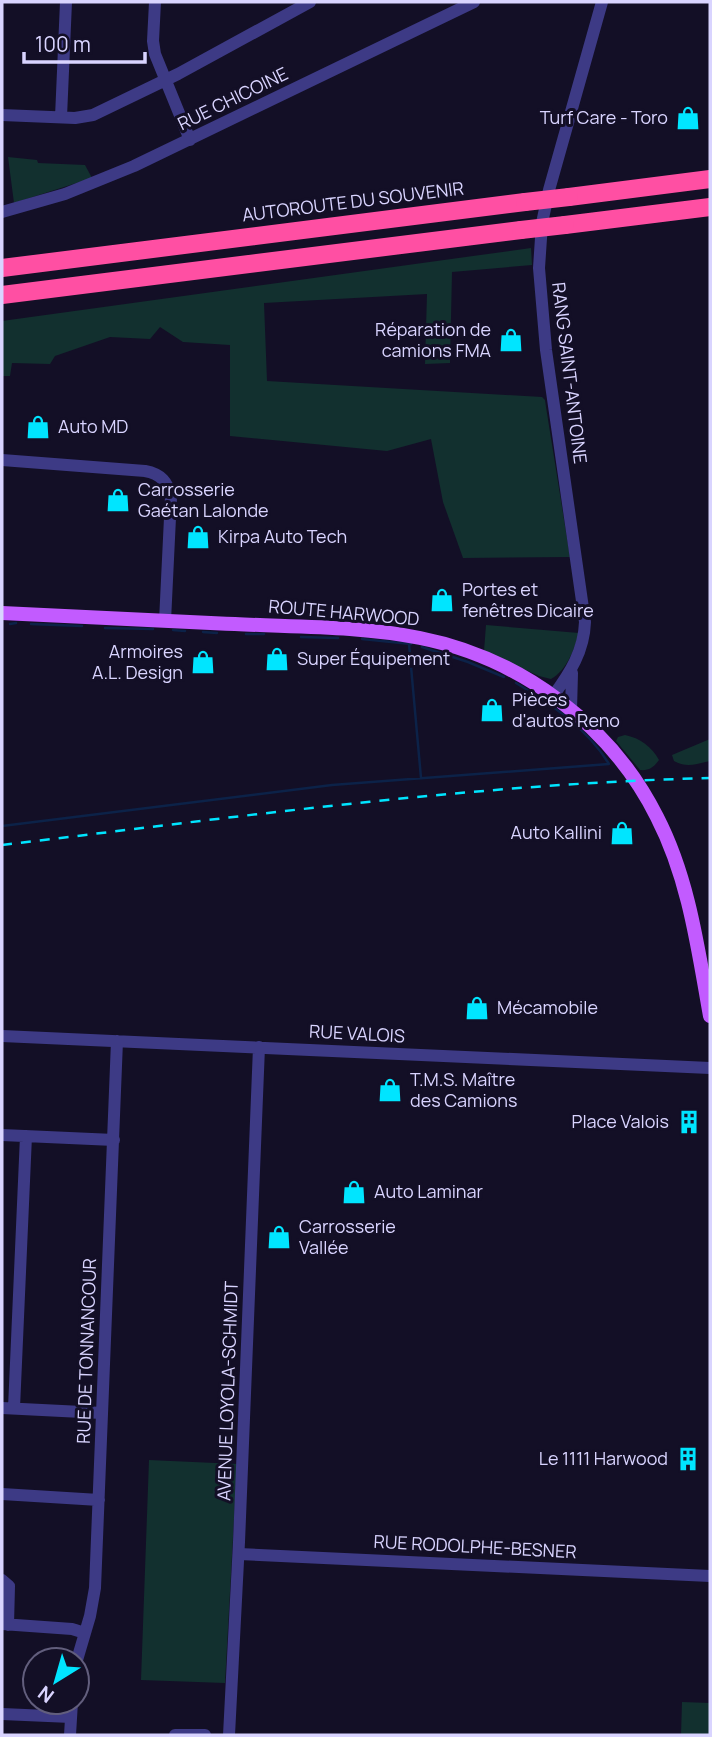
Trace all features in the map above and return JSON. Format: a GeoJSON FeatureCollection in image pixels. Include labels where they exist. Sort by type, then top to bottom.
{"type":"FeatureCollection","features":[{"type":"Feature","properties":{"kind":"highway","name":"AUTOROUTE DU SOUVENIR"},"geometry":{"type":"LineString","coordinates":[[2,268],[710,179]]}},
{"type":"Feature","properties":{"kind":"highway"},"geometry":{"type":"LineString","coordinates":[[2,295],[710,207]]}},
{"type":"Feature","properties":{"kind":"main road","name":"ROUTE HARWOOD"},"geometry":{"type":"LineString","coordinates":[[2,613],[339,629],[420,638],[458,648],[515,672],[571,710],[616,755],[637,783],[659,821],[676,861],[685,893],[710,1016]]}},
{"type":"Feature","properties":{"kind":"street"},"geometry":{"type":"LineString","coordinates":[[61,117],[66,2]]}},
{"type":"Feature","properties":{"kind":"street"},"geometry":{"type":"LineString","coordinates":[[155,2],[153,47],[164,81],[190,140]]}},
{"type":"Feature","properties":{"kind":"street"},"geometry":{"type":"LineString","coordinates":[[2,115],[93,115],[164,81],[310,2]]}},
{"type":"Feature","properties":{"kind":"street","name":"RUE CHICOINE"},"geometry":{"type":"LineString","coordinates":[[2,212],[84,187],[190,140],[474,2]]}},
{"type":"Feature","properties":{"kind":"street","name":"RANG SAINT-ANTOINE"},"geometry":{"type":"LineString","coordinates":[[553,696],[572,669],[582,645],[585,613],[546,350],[540,250],[544,213],[553,172],[602,2]]}},
{"type":"Feature","properties":{"kind":"street"},"geometry":{"type":"LineString","coordinates":[[2,460],[145,471],[164,480],[170,497],[165,621]]}},
{"type":"Feature","properties":{"kind":"street","name":"RANG SAINT-ANTOINE"},"geometry":{"type":"LineString","coordinates":[[571,710],[572,669]]}},
{"type":"Feature","properties":{"kind":"street","name":"RUE VALOIS"},"geometry":{"type":"LineString","coordinates":[[2,1036],[710,1068]]}},
{"type":"Feature","properties":{"kind":"street","name":"RUE DE TONNANCOUR"},"geometry":{"type":"LineString","coordinates":[[81,1646],[94,1593],[117,1041]]}},
{"type":"Feature","properties":{"kind":"street","name":"AVENUE LOYOLA-SCHMIDT"},"geometry":{"type":"LineString","coordinates":[[229,1735],[239,1554],[259,1047]]}},
{"type":"Feature","properties":{"kind":"street"},"geometry":{"type":"LineString","coordinates":[[2,1135],[114,1140]]}},
{"type":"Feature","properties":{"kind":"street"},"geometry":{"type":"LineString","coordinates":[[26,1136],[8,1408],[102,1413]]}},
{"type":"Feature","properties":{"kind":"street"},"geometry":{"type":"LineString","coordinates":[[2,1494],[99,1500]]}},
{"type":"Feature","properties":{"kind":"street","name":"RUE RODOLPHE-BESNER"},"geometry":{"type":"LineString","coordinates":[[239,1554],[710,1576]]}},
{"type":"Feature","properties":{"kind":"street"},"geometry":{"type":"LineString","coordinates":[[2,1580],[9,1586],[5,1624],[72,1629],[85,1633]]}},
{"type":"Feature","properties":{"kind":"street"},"geometry":{"type":"LineString","coordinates":[[2,1714],[71,1717],[70,1735]]}},
{"type":"Feature","properties":{"kind":"street"},"geometry":{"type":"LineString","coordinates":[[175,1735],[205,1735]]}},
{"type":"Feature","properties":{"kind":"green space"},"geometry":{"type":"Polygon","coordinates":[[[8,157],[37,160],[38,163],[85,165],[92,178],[14,203],[8,157]]]}},
{"type":"Feature","properties":{"kind":"green space"},"geometry":{"type":"Polygon","coordinates":[[[531,248],[532,265],[452,272],[450,363],[425,364],[427,294],[264,303],[267,381],[542,397],[545,400],[570,557],[463,558],[443,502],[431,439],[387,451],[230,436],[230,345],[183,342],[160,327],[150,339],[110,337],[55,356],[50,364],[12,363],[10,376],[2,376],[2,321],[531,248]]]}},
{"type":"Feature","properties":{"kind":"green space"},"geometry":{"type":"Polygon","coordinates":[[[486,625],[579,633],[566,665],[551,679],[484,651],[486,625]]]}},
{"type":"Feature","properties":{"kind":"green space"},"geometry":{"type":"Polygon","coordinates":[[[625,735],[636,738],[649,747],[659,760],[655,765],[640,770],[616,741],[618,737],[625,735]]]}},
{"type":"Feature","properties":{"kind":"green space"},"geometry":{"type":"Polygon","coordinates":[[[710,739],[710,761],[687,765],[674,761],[672,755],[710,739]]]}},
{"type":"Feature","properties":{"kind":"green space"},"geometry":{"type":"Polygon","coordinates":[[[149,1460],[237,1464],[225,1683],[141,1680],[149,1460]]]}},
{"type":"Feature","properties":{"kind":"green space"},"geometry":{"type":"Polygon","coordinates":[[[682,1702],[710,1703],[710,1735],[681,1735],[682,1702]]]}},
{"type":"Feature","properties":{"kind":"waterway"},"geometry":{"type":"LineString","coordinates":[[10,624],[16,623]]}},
{"type":"Feature","properties":{"kind":"waterway"},"geometry":{"type":"LineString","coordinates":[[31,624],[82,626]]}},
{"type":"Feature","properties":{"kind":"waterway"},"geometry":{"type":"LineString","coordinates":[[105,628],[153,629]]}},
{"type":"Feature","properties":{"kind":"waterway"},"geometry":{"type":"LineString","coordinates":[[173,630],[185,631]]}},
{"type":"Feature","properties":{"kind":"waterway"},"geometry":{"type":"LineString","coordinates":[[203,632],[217,633]]}},
{"type":"Feature","properties":{"kind":"waterway"},"geometry":{"type":"LineString","coordinates":[[246,634],[264,634]]}},
{"type":"Feature","properties":{"kind":"waterway"},"geometry":{"type":"LineString","coordinates":[[301,637],[338,638]]}},
{"type":"Feature","properties":{"kind":"waterway"},"geometry":{"type":"LineString","coordinates":[[362,639],[411,644]]}},
{"type":"Feature","properties":{"kind":"waterway"},"geometry":{"type":"LineString","coordinates":[[409,644],[421,778]]}},
{"type":"Feature","properties":{"kind":"waterway"},"geometry":{"type":"LineString","coordinates":[[422,647],[504,677]]}},
{"type":"Feature","properties":{"kind":"waterway"},"geometry":{"type":"LineString","coordinates":[[2,826],[332,785],[609,764],[579,728],[555,708],[516,683]]}},
{"type":"Feature","properties":{"kind":"railway"},"geometry":{"type":"LineString","coordinates":[[2,845],[444,794],[621,781],[710,778]]}},
{"type":"Feature","properties":{"kind":"place","name":"Turf Care - Toro"},"geometry":{"type":"Point","coordinates":[688,118]}},
{"type":"Feature","properties":{"kind":"place","name":"Réparation de camions FMA"},"geometry":{"type":"Point","coordinates":[511,340]}},
{"type":"Feature","properties":{"kind":"place","name":"Auto MD"},"geometry":{"type":"Point","coordinates":[38,427]}},
{"type":"Feature","properties":{"kind":"place","name":"Carrosserie Gaétan Lalonde"},"geometry":{"type":"Point","coordinates":[118,500]}},
{"type":"Feature","properties":{"kind":"place","name":"Kirpa Auto Tech"},"geometry":{"type":"Point","coordinates":[198,537]}},
{"type":"Feature","properties":{"kind":"place","name":"Portes et fenêtres Dicaire"},"geometry":{"type":"Point","coordinates":[442,600]}},
{"type":"Feature","properties":{"kind":"place","name":"Super Équipement"},"geometry":{"type":"Point","coordinates":[277,659]}},
{"type":"Feature","properties":{"kind":"place","name":"Armoires A.L. Design"},"geometry":{"type":"Point","coordinates":[203,662]}},
{"type":"Feature","properties":{"kind":"place","name":"Pièces d'autos Reno"},"geometry":{"type":"Point","coordinates":[492,710]}},
{"type":"Feature","properties":{"kind":"place","name":"Auto Kallini"},"geometry":{"type":"Point","coordinates":[622,833]}},
{"type":"Feature","properties":{"kind":"place","name":"Mécamobile"},"geometry":{"type":"Point","coordinates":[477,1008]}},
{"type":"Feature","properties":{"kind":"place","name":"T.M.S. Maître des Camions"},"geometry":{"type":"Point","coordinates":[390,1090]}},
{"type":"Feature","properties":{"kind":"place","name":"Place Valois"},"geometry":{"type":"Point","coordinates":[689,1122]}},
{"type":"Feature","properties":{"kind":"place","name":"Auto Laminar"},"geometry":{"type":"Point","coordinates":[354,1192]}},
{"type":"Feature","properties":{"kind":"place","name":"Carrosserie Vallée"},"geometry":{"type":"Point","coordinates":[279,1237]}},
{"type":"Feature","properties":{"kind":"place","name":"Le 1111 Harwood"},"geometry":{"type":"Point","coordinates":[688,1459]}}]}
